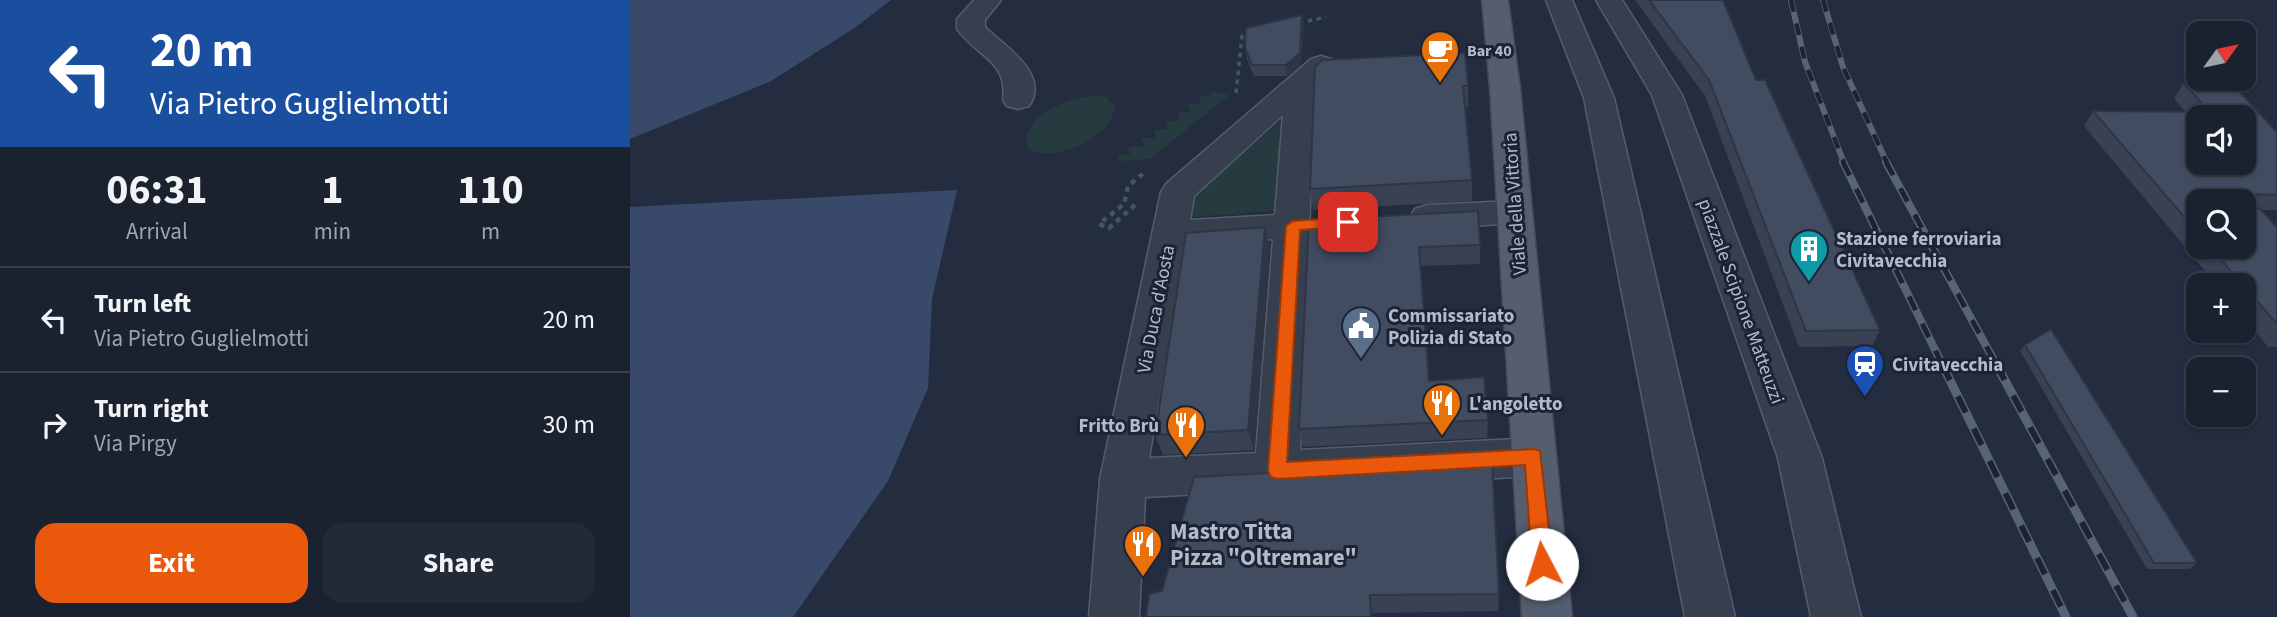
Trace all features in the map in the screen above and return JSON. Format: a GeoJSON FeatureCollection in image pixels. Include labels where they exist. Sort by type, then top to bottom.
{"type":"FeatureCollection","features":[{"type":"Feature","properties":{"kind":"main road","name":"Viale della Vittoria"},"geometry":{"type":"LineString","coordinates":[[1495,0],[1506,88],[1547,617]]}},
{"type":"Feature","properties":{"kind":"street"},"geometry":{"type":"LineString","coordinates":[[988,0],[971,19],[971,29],[1010,63],[1017,73],[1021,88],[1018,100]]}},
{"type":"Feature","properties":{"kind":"street"},"geometry":{"type":"LineString","coordinates":[[1559,0],[1599,98],[1710,617]]}},
{"type":"Feature","properties":{"kind":"street","name":"piazzale Scipione Matteuzzi"},"geometry":{"type":"LineString","coordinates":[[1609,0],[1667,95],[1672,108],[1800,458],[1836,617]]}},
{"type":"Feature","properties":{"kind":"street","name":"Via Duca d'Aosta"},"geometry":{"type":"LineString","coordinates":[[1114,617],[1123,479],[1178,192],[1311,74],[1307,225]]}},
{"type":"Feature","properties":{"kind":"street"},"geometry":{"type":"LineString","coordinates":[[1390,220],[1514,212]]}},
{"type":"Feature","properties":{"kind":"street"},"geometry":{"type":"LineString","coordinates":[[1170,233],[1307,225],[1277,471]]}},
{"type":"Feature","properties":{"kind":"street"},"geometry":{"type":"LineString","coordinates":[[1123,479],[1534,457]]}},
{"type":"Feature","properties":{"kind":"path"},"geometry":{"type":"LineString","coordinates":[[1292,25],[1326,17]]}},
{"type":"Feature","properties":{"kind":"path"},"geometry":{"type":"LineString","coordinates":[[1236,96],[1242,36],[1256,33]]}},
{"type":"Feature","properties":{"kind":"path"},"geometry":{"type":"LineString","coordinates":[[1139,202],[1109,228],[1099,224],[1124,204],[1128,186],[1147,170]]}},
{"type":"Feature","properties":{"kind":"green space"},"geometry":{"type":"Polygon","coordinates":[[[1212,92],[1229,95],[1150,159],[1119,161],[1117,155],[1130,155],[1128,147],[1144,146],[1141,138],[1156,138],[1154,130],[1168,129],[1166,121],[1180,121],[1178,113],[1191,112],[1187,104],[1201,103],[1199,96],[1211,95],[1212,92]]]}},
{"type":"Feature","properties":{"kind":"green space"},"geometry":{"type":"Polygon","coordinates":[[[1099,95],[1107,97],[1115,107],[1103,129],[1092,138],[1065,151],[1038,152],[1027,148],[1027,136],[1040,116],[1075,99],[1099,95]]]}},
{"type":"Feature","properties":{"kind":"green space"},"geometry":{"type":"Polygon","coordinates":[[[1282,120],[1277,211],[1191,217],[1194,196],[1282,120]]]}},
{"type":"Feature","properties":{"kind":"water"},"geometry":{"type":"Polygon","coordinates":[[[630,0],[891,0],[853,29],[771,81],[630,139],[630,0]]]}},
{"type":"Feature","properties":{"kind":"water"},"geometry":{"type":"Polygon","coordinates":[[[957,190],[932,299],[928,388],[888,481],[793,617],[630,617],[630,207],[957,190]]]}},
{"type":"Feature","properties":{"kind":"building"},"geometry":{"type":"Polygon","coordinates":[[[1649,0],[1723,0],[1756,80],[1765,80],[1880,330],[1806,331],[1709,80],[1649,0]]]}},
{"type":"Feature","properties":{"kind":"building"},"geometry":{"type":"Polygon","coordinates":[[[1302,15],[1300,53],[1286,65],[1252,65],[1245,48],[1246,28],[1302,15]]]}},
{"type":"Feature","properties":{"kind":"building"},"geometry":{"type":"Polygon","coordinates":[[[1465,53],[1468,86],[1463,86],[1472,180],[1310,189],[1315,67],[1322,60],[1465,53]]]}},
{"type":"Feature","properties":{"kind":"building"},"geometry":{"type":"Polygon","coordinates":[[[2191,91],[2239,91],[2252,105],[2203,105],[2191,91]]]}},
{"type":"Feature","properties":{"kind":"building"},"geometry":{"type":"Polygon","coordinates":[[[2256,110],[2277,132],[2277,195],[2256,194],[2256,189],[2186,189],[2186,219],[2093,111],[2186,112],[2186,175],[2256,175],[2256,110]]]}},
{"type":"Feature","properties":{"kind":"building"},"geometry":{"type":"Polygon","coordinates":[[[2256,205],[2277,227],[2277,324],[2256,300],[2256,273],[2233,273],[2220,259],[2256,259],[2256,205]]]}},
{"type":"Feature","properties":{"kind":"building","name":"Commissariato Polizia di Stato"},"geometry":{"type":"Polygon","coordinates":[[[1478,211],[1480,245],[1419,247],[1429,381],[1484,377],[1488,420],[1299,429],[1309,220],[1478,211]]]}},
{"type":"Feature","properties":{"kind":"building"},"geometry":{"type":"Polygon","coordinates":[[[1265,227],[1248,430],[1155,435],[1186,233],[1265,227]]]}},
{"type":"Feature","properties":{"kind":"building"},"geometry":{"type":"Polygon","coordinates":[[[2051,329],[2197,563],[2154,563],[2025,345],[2051,329]]]}},
{"type":"Feature","properties":{"kind":"building"},"geometry":{"type":"Polygon","coordinates":[[[1492,461],[1499,594],[1370,595],[1371,617],[1146,617],[1149,594],[1162,591],[1194,477],[1492,461]]]}},
{"type":"Feature","properties":{"kind":"railway"},"geometry":{"type":"LineString","coordinates":[[1791,0],[1805,62],[1844,163]]}},
{"type":"Feature","properties":{"kind":"railway"},"geometry":{"type":"LineString","coordinates":[[1823,0],[1843,67],[1887,163]]}},
{"type":"Feature","properties":{"kind":"railway"},"geometry":{"type":"LineString","coordinates":[[1843,162],[1943,366]]}},
{"type":"Feature","properties":{"kind":"railway"},"geometry":{"type":"LineString","coordinates":[[1886,162],[1997,366]]}},
{"type":"Feature","properties":{"kind":"railway"},"geometry":{"type":"LineString","coordinates":[[1942,364],[2066,617]]}},
{"type":"Feature","properties":{"kind":"railway"},"geometry":{"type":"LineString","coordinates":[[1996,364],[2133,617]]}},
{"type":"Feature","properties":{"kind":"place","name":"Bar 40"},"geometry":{"type":"Point","coordinates":[1440,84]}},
{"type":"Feature","properties":{"kind":"place","name":"Stazione ferroviaria Civitavecchia"},"geometry":{"type":"Point","coordinates":[1809,283]}},
{"type":"Feature","properties":{"kind":"place","name":"Commissariato Polizia di Stato"},"geometry":{"type":"Point","coordinates":[1361,360]}},
{"type":"Feature","properties":{"kind":"place","name":"Civitavecchia"},"geometry":{"type":"Point","coordinates":[1865,398]}},
{"type":"Feature","properties":{"kind":"place","name":"L'angoletto"},"geometry":{"type":"Point","coordinates":[1442,437]}},
{"type":"Feature","properties":{"kind":"place","name":"Fritto Brù"},"geometry":{"type":"Point","coordinates":[1186,459]}},
{"type":"Feature","properties":{"kind":"place","name":"Mastro Titta Pizza \"Oltremare\""},"geometry":{"type":"Point","coordinates":[1143,578]}},
{"type":"Feature","properties":{"kind":"route"},"geometry":{"type":"LineString","coordinates":[[1348,222],[1293,226],[1277,471],[1534,457],[1542,564]]}}]}
